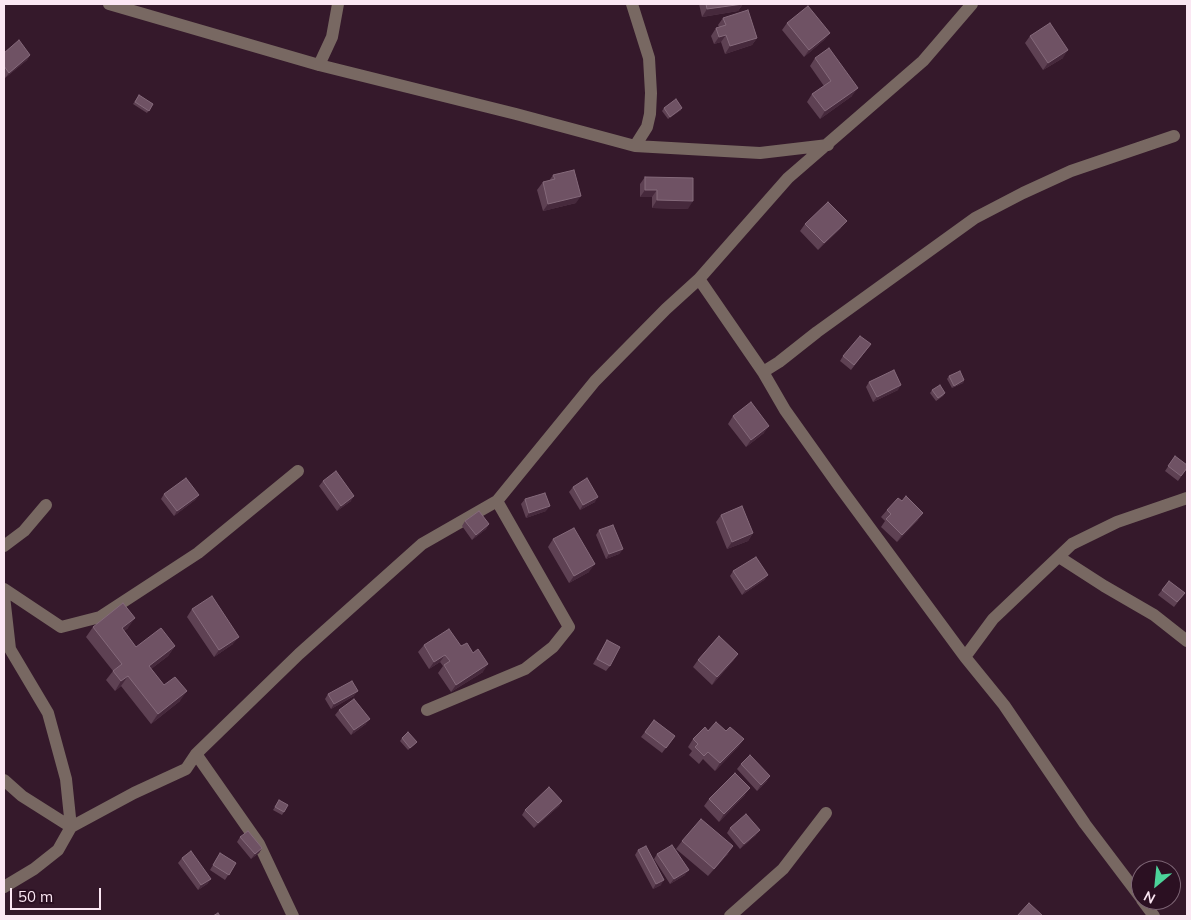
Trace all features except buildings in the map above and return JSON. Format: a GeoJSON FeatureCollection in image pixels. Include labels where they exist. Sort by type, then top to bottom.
{"type":"FeatureCollection","features":[{"type":"Feature","properties":{"kind":"street"},"geometry":{"type":"LineString","coordinates":[[109,4],[319,65],[516,114],[634,146],[760,153],[828,145]]}},
{"type":"Feature","properties":{"kind":"street"},"geometry":{"type":"LineString","coordinates":[[319,65],[332,37],[338,4]]}},
{"type":"Feature","properties":{"kind":"street"},"geometry":{"type":"LineString","coordinates":[[632,4],[648,58],[652,93],[647,127],[634,146]]}},
{"type":"Feature","properties":{"kind":"street"},"geometry":{"type":"LineString","coordinates":[[4,887],[34,869],[58,850],[71,827],[134,793],[186,769],[196,754],[299,654],[422,544],[497,501],[595,381],[666,309],[699,280],[788,178],[923,61],[972,4]]}},
{"type":"Feature","properties":{"kind":"street"},"geometry":{"type":"LineString","coordinates":[[762,372],[779,362],[975,218],[1071,171],[1174,136]]}},
{"type":"Feature","properties":{"kind":"street"},"geometry":{"type":"LineString","coordinates":[[699,280],[839,486],[965,657],[1004,705],[1085,824],[1131,885]]}},
{"type":"Feature","properties":{"kind":"street"},"geometry":{"type":"LineString","coordinates":[[4,589],[61,627],[100,617],[198,553],[298,471]]}},
{"type":"Feature","properties":{"kind":"street"},"geometry":{"type":"LineString","coordinates":[[965,657],[993,619],[1072,544],[1124,520],[1187,498]]}},
{"type":"Feature","properties":{"kind":"street"},"geometry":{"type":"LineString","coordinates":[[427,710],[525,669],[553,647],[569,626],[497,501]]}},
{"type":"Feature","properties":{"kind":"street"},"geometry":{"type":"LineString","coordinates":[[4,546],[24,531],[46,506]]}},
{"type":"Feature","properties":{"kind":"street"},"geometry":{"type":"LineString","coordinates":[[1059,557],[1154,615],[1187,642]]}},
{"type":"Feature","properties":{"kind":"street"},"geometry":{"type":"LineString","coordinates":[[4,596],[6,646],[10,649],[48,713],[66,780],[71,827]]}},
{"type":"Feature","properties":{"kind":"street"},"geometry":{"type":"LineString","coordinates":[[196,754],[259,844],[293,916]]}},
{"type":"Feature","properties":{"kind":"street"},"geometry":{"type":"LineString","coordinates":[[4,780],[22,796],[71,827]]}},
{"type":"Feature","properties":{"kind":"street"},"geometry":{"type":"LineString","coordinates":[[730,916],[783,870],[826,813]]}}]}
